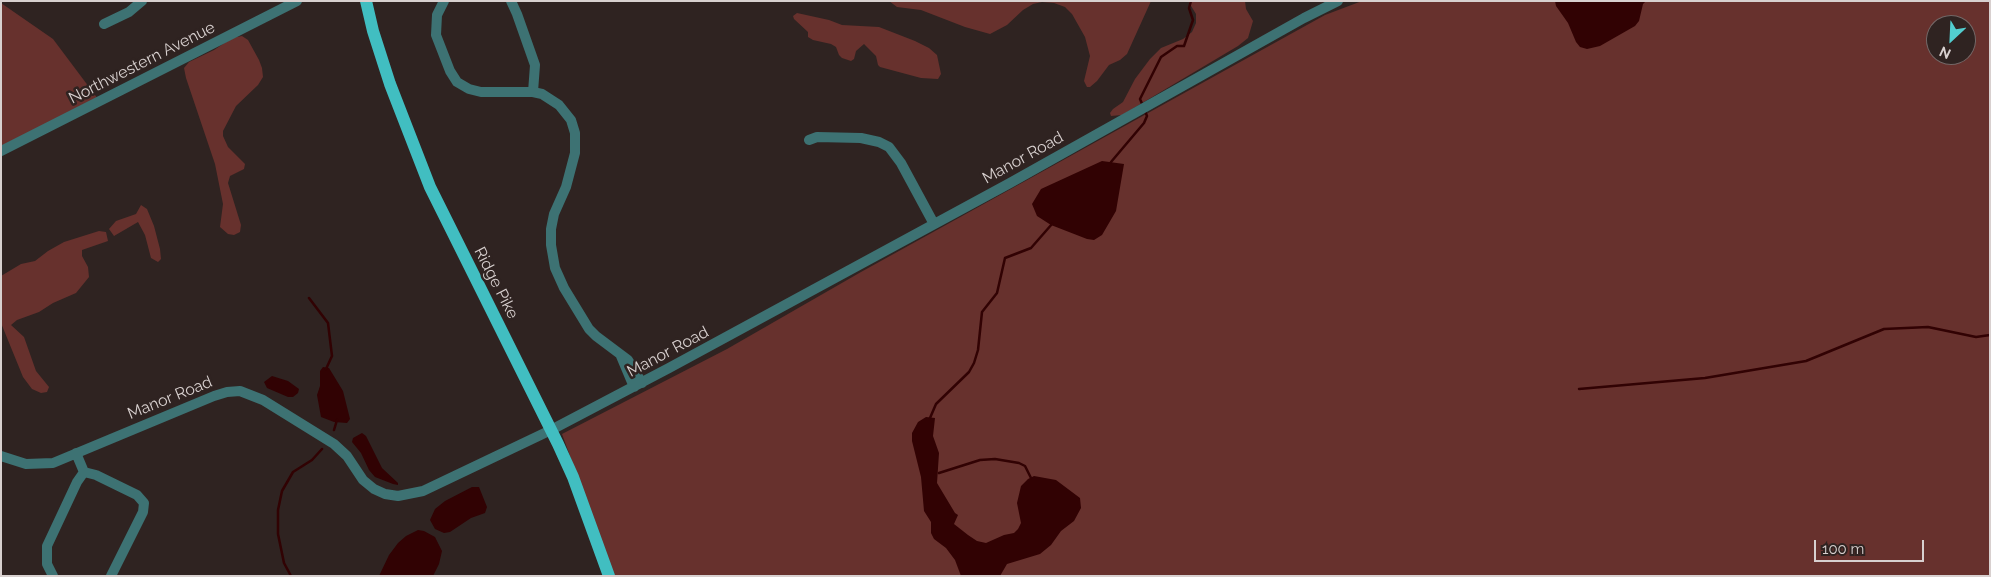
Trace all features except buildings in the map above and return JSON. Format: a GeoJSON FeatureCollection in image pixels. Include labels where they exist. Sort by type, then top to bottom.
{"type":"FeatureCollection","features":[{"type":"Feature","properties":{"kind":"main road","name":"Ridge Pike"},"geometry":{"type":"LineString","coordinates":[[366,1],[372,31],[390,84],[430,187],[573,477],[610,576]]}},
{"type":"Feature","properties":{"kind":"street"},"geometry":{"type":"LineString","coordinates":[[104,24],[130,12],[142,1]]}},
{"type":"Feature","properties":{"kind":"street","name":"Northwestern Avenue"},"geometry":{"type":"LineString","coordinates":[[1,151],[297,1]]}},
{"type":"Feature","properties":{"kind":"street"},"geometry":{"type":"LineString","coordinates":[[444,1],[437,14],[436,35],[450,71],[458,82],[469,89],[481,92],[533,92],[542,94],[559,105],[571,120],[576,146],[571,171],[552,221],[551,245],[555,268],[564,288],[589,329],[631,364],[638,385]]}},
{"type":"Feature","properties":{"kind":"street"},"geometry":{"type":"LineString","coordinates":[[511,1],[535,65],[533,92]]}},
{"type":"Feature","properties":{"kind":"street","name":"Manor Road"},"geometry":{"type":"LineString","coordinates":[[1,456],[20,463],[39,465],[52,463],[214,396],[240,391],[263,400],[334,444],[347,456],[363,480],[374,489],[385,494],[404,496],[423,491],[551,430],[638,385],[1338,1]]}},
{"type":"Feature","properties":{"kind":"street"},"geometry":{"type":"LineString","coordinates":[[809,140],[823,137],[867,139],[888,147],[901,163],[934,224]]}},
{"type":"Feature","properties":{"kind":"street"},"geometry":{"type":"LineString","coordinates":[[76,453],[84,472]]}},
{"type":"Feature","properties":{"kind":"street"},"geometry":{"type":"LineString","coordinates":[[53,576],[47,564],[47,546],[77,482],[84,472]]}},
{"type":"Feature","properties":{"kind":"street"},"geometry":{"type":"LineString","coordinates":[[84,472],[96,475],[137,495],[144,503],[143,512],[111,576]]}},
{"type":"Feature","properties":{"kind":"shaded area"},"geometry":{"type":"Polygon","coordinates":[[[889,1],[1151,1],[1127,54],[1109,65],[1097,81],[1090,87],[1087,87],[1084,81],[1090,56],[1085,37],[1072,14],[1065,7],[1054,3],[1042,2],[1033,4],[1023,10],[1007,25],[990,34],[965,27],[921,10],[897,7],[889,1]]]}},
{"type":"Feature","properties":{"kind":"shaded area"},"geometry":{"type":"Polygon","coordinates":[[[1188,1],[1245,1],[1246,9],[1253,21],[1248,38],[1238,46],[1122,115],[1111,116],[1110,113],[1123,102],[1135,79],[1150,59],[1161,48],[1183,39],[1192,32],[1196,23],[1196,14],[1188,1]]]}},
{"type":"Feature","properties":{"kind":"shaded area"},"geometry":{"type":"Polygon","coordinates":[[[1362,1],[1990,1],[1990,576],[614,576],[562,434],[727,349],[861,272],[1325,15],[1362,1]]]}},
{"type":"Feature","properties":{"kind":"shaded area"},"geometry":{"type":"Polygon","coordinates":[[[1555,1],[1646,1],[1643,4],[1639,21],[1635,26],[1600,46],[1587,49],[1580,47],[1576,42],[1568,23],[1556,6],[1555,1]]]}},
{"type":"Feature","properties":{"kind":"shaded area"},"geometry":{"type":"Polygon","coordinates":[[[1,3],[53,39],[98,99],[1,148],[1,3]]]}},
{"type":"Feature","properties":{"kind":"shaded area"},"geometry":{"type":"Polygon","coordinates":[[[797,13],[842,25],[879,27],[915,41],[929,48],[937,55],[941,74],[938,79],[921,78],[880,67],[876,56],[864,44],[856,51],[854,59],[851,61],[842,58],[836,47],[808,37],[808,32],[794,19],[793,16],[797,13]]]}},
{"type":"Feature","properties":{"kind":"shaded area"},"geometry":{"type":"Polygon","coordinates":[[[242,36],[248,40],[259,60],[263,77],[258,85],[236,106],[223,131],[228,147],[245,164],[244,169],[230,176],[228,183],[241,225],[240,232],[234,235],[228,234],[220,227],[223,204],[215,164],[184,68],[189,62],[214,50],[232,38],[242,36]]]}},
{"type":"Feature","properties":{"kind":"shaded area"},"geometry":{"type":"Polygon","coordinates":[[[1102,161],[1124,164],[1116,211],[1102,235],[1094,240],[1087,239],[1051,225],[1037,216],[1032,204],[1041,189],[1102,161]]]}},
{"type":"Feature","properties":{"kind":"shaded area"},"geometry":{"type":"Polygon","coordinates":[[[141,205],[147,209],[154,226],[160,249],[161,259],[158,262],[151,258],[145,235],[138,222],[114,236],[109,229],[116,221],[136,214],[141,205]]]}},
{"type":"Feature","properties":{"kind":"shaded area"},"geometry":{"type":"Polygon","coordinates":[[[99,231],[106,232],[108,241],[82,250],[82,256],[88,267],[89,277],[76,293],[53,303],[39,312],[17,320],[11,325],[24,337],[36,371],[49,387],[47,392],[41,393],[32,389],[23,377],[1,323],[1,276],[21,264],[35,261],[64,242],[99,231]]]}},
{"type":"Feature","properties":{"kind":"shaded area"},"geometry":{"type":"Polygon","coordinates":[[[323,367],[329,368],[343,391],[350,419],[347,423],[334,422],[321,417],[317,395],[320,386],[320,371],[323,367]]]}},
{"type":"Feature","properties":{"kind":"shaded area"},"geometry":{"type":"Polygon","coordinates":[[[272,376],[288,381],[299,389],[298,393],[293,397],[288,397],[267,388],[264,382],[272,376]]]}},
{"type":"Feature","properties":{"kind":"shaded area"},"geometry":{"type":"Polygon","coordinates":[[[926,417],[935,418],[933,436],[939,453],[937,483],[958,515],[954,524],[968,535],[977,541],[986,543],[1014,533],[1021,523],[1017,503],[1021,486],[1034,476],[1056,480],[1080,498],[1081,508],[1074,521],[1061,531],[1051,545],[1040,554],[1007,564],[1000,576],[961,576],[955,560],[946,548],[934,539],[931,533],[931,522],[924,511],[921,477],[912,441],[912,433],[918,422],[926,417]]]}},
{"type":"Feature","properties":{"kind":"shaded area"},"geometry":{"type":"Polygon","coordinates":[[[362,433],[366,436],[382,468],[398,485],[375,477],[369,470],[361,453],[352,442],[353,438],[362,433]]]}},
{"type":"Feature","properties":{"kind":"shaded area"},"geometry":{"type":"Polygon","coordinates":[[[472,487],[479,487],[487,507],[485,513],[471,518],[450,532],[444,533],[435,529],[430,520],[435,509],[445,501],[472,487]]]}},
{"type":"Feature","properties":{"kind":"shaded area"},"geometry":{"type":"Polygon","coordinates":[[[418,530],[435,537],[442,551],[439,564],[433,576],[379,576],[389,555],[398,543],[406,536],[418,530]]]}},
{"type":"Feature","properties":{"kind":"waterway"},"geometry":{"type":"LineString","coordinates":[[1143,106],[1140,99],[1161,57],[1177,46],[1184,46],[1193,20],[1189,8],[1191,1]]}},
{"type":"Feature","properties":{"kind":"waterway"},"geometry":{"type":"LineString","coordinates":[[1111,162],[1144,123],[1147,116],[1145,111]]}},
{"type":"Feature","properties":{"kind":"waterway"},"geometry":{"type":"LineString","coordinates":[[930,418],[936,404],[969,372],[974,363],[978,350],[982,312],[997,293],[1005,258],[1031,248],[1052,224]]}},
{"type":"Feature","properties":{"kind":"waterway"},"geometry":{"type":"LineString","coordinates":[[309,298],[328,323],[332,356],[326,369]]}},
{"type":"Feature","properties":{"kind":"waterway"},"geometry":{"type":"LineString","coordinates":[[1579,389],[1705,378],[1806,361],[1884,329],[1928,327],[1976,337],[1990,335]]}},
{"type":"Feature","properties":{"kind":"waterway"},"geometry":{"type":"LineString","coordinates":[[334,430],[337,420]]}},
{"type":"Feature","properties":{"kind":"waterway"},"geometry":{"type":"LineString","coordinates":[[291,576],[284,563],[278,534],[278,510],[282,491],[293,472],[312,460],[322,449]]}},
{"type":"Feature","properties":{"kind":"waterway"},"geometry":{"type":"LineString","coordinates":[[939,473],[980,460],[995,459],[1019,463],[1025,466],[1031,478]]}}]}
